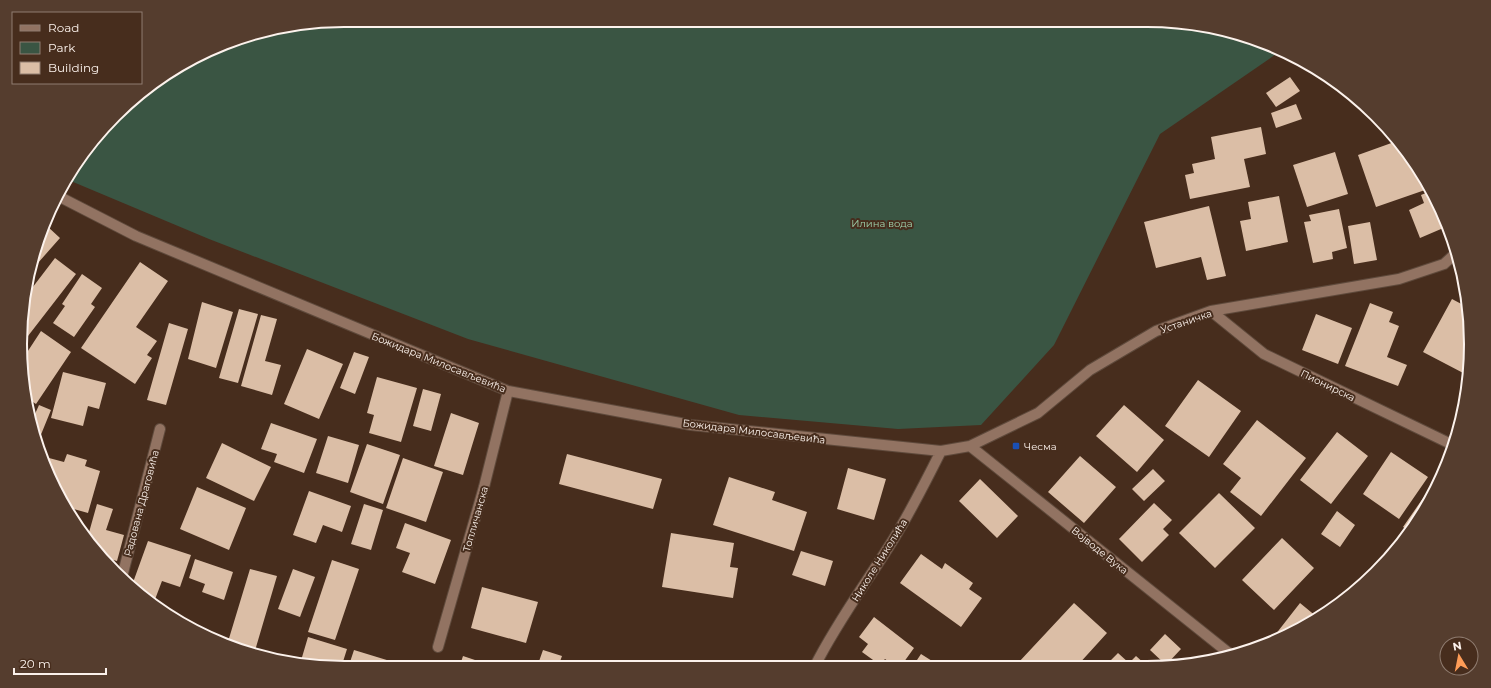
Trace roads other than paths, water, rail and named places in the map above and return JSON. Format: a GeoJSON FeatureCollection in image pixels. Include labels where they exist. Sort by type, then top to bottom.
{"type":"FeatureCollection","features":[{"type":"Feature","properties":{"kind":"street","name":"Божидара Милосављевића"},"geometry":{"type":"LineString","coordinates":[[63,198],[136,236],[508,391],[691,425],[941,451]]}},
{"type":"Feature","properties":{"kind":"street","name":"Устаничка"},"geometry":{"type":"LineString","coordinates":[[941,451],[970,446],[1038,412],[1090,370],[1156,331],[1211,311],[1399,279],[1444,264],[1452,257]]}},
{"type":"Feature","properties":{"kind":"street","name":"Пионирска"},"geometry":{"type":"LineString","coordinates":[[1211,311],[1264,354],[1448,443]]}},
{"type":"Feature","properties":{"kind":"street","name":"Топличанска"},"geometry":{"type":"LineString","coordinates":[[438,646],[484,487],[508,391]]}},
{"type":"Feature","properties":{"kind":"street","name":"Радована Драговића"},"geometry":{"type":"LineString","coordinates":[[123,571],[160,429]]}},
{"type":"Feature","properties":{"kind":"street","name":"Војводе Вука"},"geometry":{"type":"LineString","coordinates":[[970,446],[1226,651]]}},
{"type":"Feature","properties":{"kind":"street","name":"Николе Николића"},"geometry":{"type":"LineString","coordinates":[[817,661],[828,639],[894,539],[920,494],[941,451]]}},
{"type":"Feature","properties":{"kind":"place","name":"Чесма"},"geometry":{"type":"Point","coordinates":[1016,446]}},
{"type":"Feature","properties":{"kind":"park label","name":"Илина вода"},"geometry":{"type":"Point","coordinates":[882,223]}}]}
